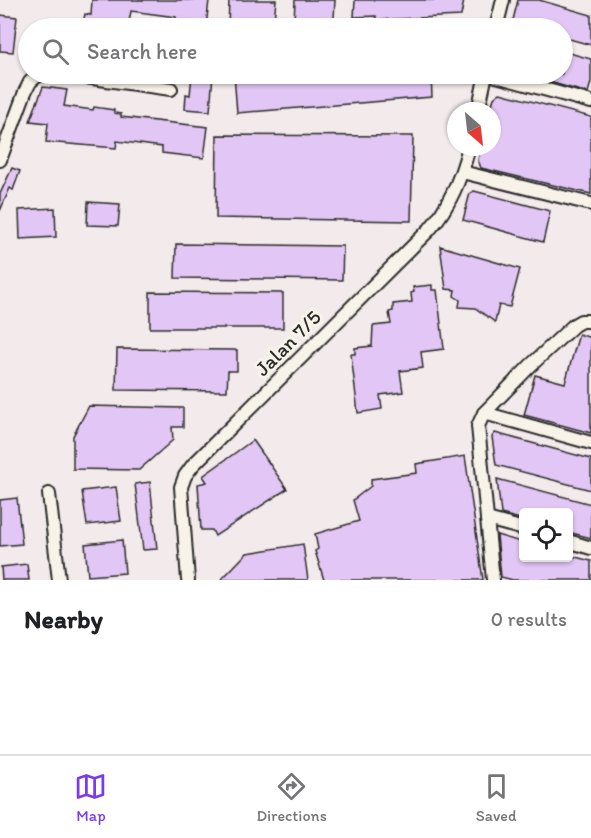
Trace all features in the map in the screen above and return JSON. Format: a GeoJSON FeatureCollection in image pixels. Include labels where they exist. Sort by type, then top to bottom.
{"type":"FeatureCollection","features":[{"type":"Feature","properties":{"kind":"street"},"geometry":{"type":"LineString","coordinates":[[498,18],[503,0]]}},
{"type":"Feature","properties":{"kind":"street"},"geometry":{"type":"LineString","coordinates":[[0,160],[5,133],[29,84]]}},
{"type":"Feature","properties":{"kind":"street"},"geometry":{"type":"LineString","coordinates":[[135,84],[171,89]]}},
{"type":"Feature","properties":{"kind":"street"},"geometry":{"type":"LineString","coordinates":[[480,102],[485,84]]}},
{"type":"Feature","properties":{"kind":"street"},"geometry":{"type":"LineString","coordinates":[[524,84],[591,102]]}},
{"type":"Feature","properties":{"kind":"street","name":"Jalan 7/5"},"geometry":{"type":"LineString","coordinates":[[188,580],[181,487],[185,476],[193,465],[429,230],[443,214],[462,172],[466,156]]}},
{"type":"Feature","properties":{"kind":"street"},"geometry":{"type":"LineString","coordinates":[[462,172],[591,204]]}},
{"type":"Feature","properties":{"kind":"street"},"geometry":{"type":"LineString","coordinates":[[493,580],[478,426],[484,412],[530,366],[574,325],[586,321]]}},
{"type":"Feature","properties":{"kind":"street"},"geometry":{"type":"LineString","coordinates":[[484,412],[591,443]]}},
{"type":"Feature","properties":{"kind":"street"},"geometry":{"type":"LineString","coordinates":[[49,494],[59,580]]}},
{"type":"Feature","properties":{"kind":"street"},"geometry":{"type":"LineString","coordinates":[[487,519],[519,528]]}},
{"type":"Feature","properties":{"kind":"street"},"geometry":{"type":"LineString","coordinates":[[573,543],[591,548]]}},
{"type":"Feature","properties":{"kind":"building"},"geometry":{"type":"Polygon","coordinates":[[[92,0],[209,0],[207,18],[176,18],[131,11],[130,18],[84,18],[85,14],[91,15],[92,0]]]}},
{"type":"Feature","properties":{"kind":"building"},"geometry":{"type":"Polygon","coordinates":[[[229,0],[276,0],[274,18],[228,18],[229,0]]]}},
{"type":"Feature","properties":{"kind":"building"},"geometry":{"type":"Polygon","coordinates":[[[295,0],[335,0],[334,18],[294,18],[295,0]]]}},
{"type":"Feature","properties":{"kind":"building"},"geometry":{"type":"Polygon","coordinates":[[[355,0],[464,0],[461,16],[354,17],[355,0]]]}},
{"type":"Feature","properties":{"kind":"building"},"geometry":{"type":"Polygon","coordinates":[[[518,0],[539,0],[591,15],[591,45],[573,40],[573,18],[514,18],[518,0]]]}},
{"type":"Feature","properties":{"kind":"building"},"geometry":{"type":"Polygon","coordinates":[[[0,15],[17,17],[13,52],[0,51],[0,15]]]}},
{"type":"Feature","properties":{"kind":"building"},"geometry":{"type":"Polygon","coordinates":[[[573,54],[591,59],[591,82],[588,93],[556,84],[573,84],[573,54]]]}},
{"type":"Feature","properties":{"kind":"building"},"geometry":{"type":"Polygon","coordinates":[[[191,84],[212,84],[210,111],[185,109],[186,94],[190,95],[191,84]]]}},
{"type":"Feature","properties":{"kind":"building"},"geometry":{"type":"Polygon","coordinates":[[[235,84],[431,84],[432,97],[237,113],[235,84]]]}},
{"type":"Feature","properties":{"kind":"building"},"geometry":{"type":"Polygon","coordinates":[[[43,87],[67,90],[64,106],[93,110],[94,107],[114,110],[114,113],[121,114],[121,117],[208,127],[204,158],[162,153],[162,147],[117,141],[116,148],[46,142],[48,123],[30,121],[43,87]]]}},
{"type":"Feature","properties":{"kind":"building"},"geometry":{"type":"Polygon","coordinates":[[[500,93],[591,117],[591,194],[481,168],[479,156],[501,156],[501,102],[493,102],[500,93]]]}},
{"type":"Feature","properties":{"kind":"building"},"geometry":{"type":"Polygon","coordinates":[[[217,135],[413,136],[411,221],[216,218],[217,135]]]}},
{"type":"Feature","properties":{"kind":"building"},"geometry":{"type":"Polygon","coordinates":[[[12,168],[20,171],[13,190],[10,188],[0,211],[0,194],[12,168]]]}},
{"type":"Feature","properties":{"kind":"building"},"geometry":{"type":"Polygon","coordinates":[[[474,191],[550,211],[543,242],[463,220],[470,193],[474,191]]]}},
{"type":"Feature","properties":{"kind":"building"},"geometry":{"type":"Polygon","coordinates":[[[88,202],[120,204],[118,226],[87,225],[88,202]]]}},
{"type":"Feature","properties":{"kind":"building"},"geometry":{"type":"Polygon","coordinates":[[[55,208],[56,237],[20,239],[19,210],[55,208]]]}},
{"type":"Feature","properties":{"kind":"building"},"geometry":{"type":"Polygon","coordinates":[[[176,244],[343,246],[342,280],[175,278],[176,244]]]}},
{"type":"Feature","properties":{"kind":"building"},"geometry":{"type":"Polygon","coordinates":[[[440,246],[520,269],[510,307],[499,305],[495,322],[475,308],[459,307],[460,300],[454,296],[455,290],[446,289],[440,246]]]}},
{"type":"Feature","properties":{"kind":"building"},"geometry":{"type":"Polygon","coordinates":[[[432,285],[432,290],[437,290],[444,349],[421,352],[423,368],[400,371],[403,392],[380,395],[382,409],[358,413],[351,354],[355,354],[355,348],[372,346],[373,326],[391,324],[389,312],[393,311],[393,304],[412,302],[413,287],[432,285]]]}},
{"type":"Feature","properties":{"kind":"building"},"geometry":{"type":"Polygon","coordinates":[[[150,292],[283,293],[283,328],[150,328],[150,292]]]}},
{"type":"Feature","properties":{"kind":"building"},"geometry":{"type":"Polygon","coordinates":[[[579,334],[591,338],[591,433],[524,415],[535,375],[565,383],[579,334]]]}},
{"type":"Feature","properties":{"kind":"building"},"geometry":{"type":"Polygon","coordinates":[[[117,349],[237,350],[237,371],[228,371],[227,391],[116,390],[117,349]]]}},
{"type":"Feature","properties":{"kind":"building"},"geometry":{"type":"Polygon","coordinates":[[[89,406],[183,408],[183,427],[172,427],[173,440],[139,470],[73,469],[73,436],[89,406]]]}},
{"type":"Feature","properties":{"kind":"building"},"geometry":{"type":"Polygon","coordinates":[[[495,433],[591,459],[591,490],[496,465],[492,437],[495,433]]]}},
{"type":"Feature","properties":{"kind":"building"},"geometry":{"type":"Polygon","coordinates":[[[253,440],[287,489],[215,536],[212,530],[201,530],[198,484],[207,482],[203,476],[253,440]]]}},
{"type":"Feature","properties":{"kind":"building"},"geometry":{"type":"Polygon","coordinates":[[[465,456],[483,580],[324,580],[315,551],[318,549],[315,534],[359,521],[353,500],[371,486],[371,479],[417,473],[416,464],[465,456]]]}},
{"type":"Feature","properties":{"kind":"building"},"geometry":{"type":"Polygon","coordinates":[[[497,479],[591,504],[591,538],[573,533],[573,508],[519,508],[519,519],[501,514],[497,479]]]}},
{"type":"Feature","properties":{"kind":"building"},"geometry":{"type":"Polygon","coordinates":[[[150,482],[157,549],[143,550],[135,484],[150,482]]]}},
{"type":"Feature","properties":{"kind":"building"},"geometry":{"type":"Polygon","coordinates":[[[116,487],[121,521],[87,525],[82,491],[116,487]]]}},
{"type":"Feature","properties":{"kind":"building"},"geometry":{"type":"Polygon","coordinates":[[[17,498],[22,544],[0,546],[0,500],[17,498]]]}},
{"type":"Feature","properties":{"kind":"building"},"geometry":{"type":"Polygon","coordinates":[[[497,535],[519,542],[519,562],[573,562],[573,556],[591,561],[591,580],[513,580],[501,577],[497,535]]]}},
{"type":"Feature","properties":{"kind":"building"},"geometry":{"type":"Polygon","coordinates":[[[122,540],[125,573],[88,576],[85,544],[122,540]]]}},
{"type":"Feature","properties":{"kind":"building"},"geometry":{"type":"Polygon","coordinates":[[[303,544],[308,580],[221,580],[247,553],[303,544]]]}},
{"type":"Feature","properties":{"kind":"building"},"geometry":{"type":"Polygon","coordinates":[[[27,564],[29,580],[2,580],[1,567],[27,564]]]}}]}
